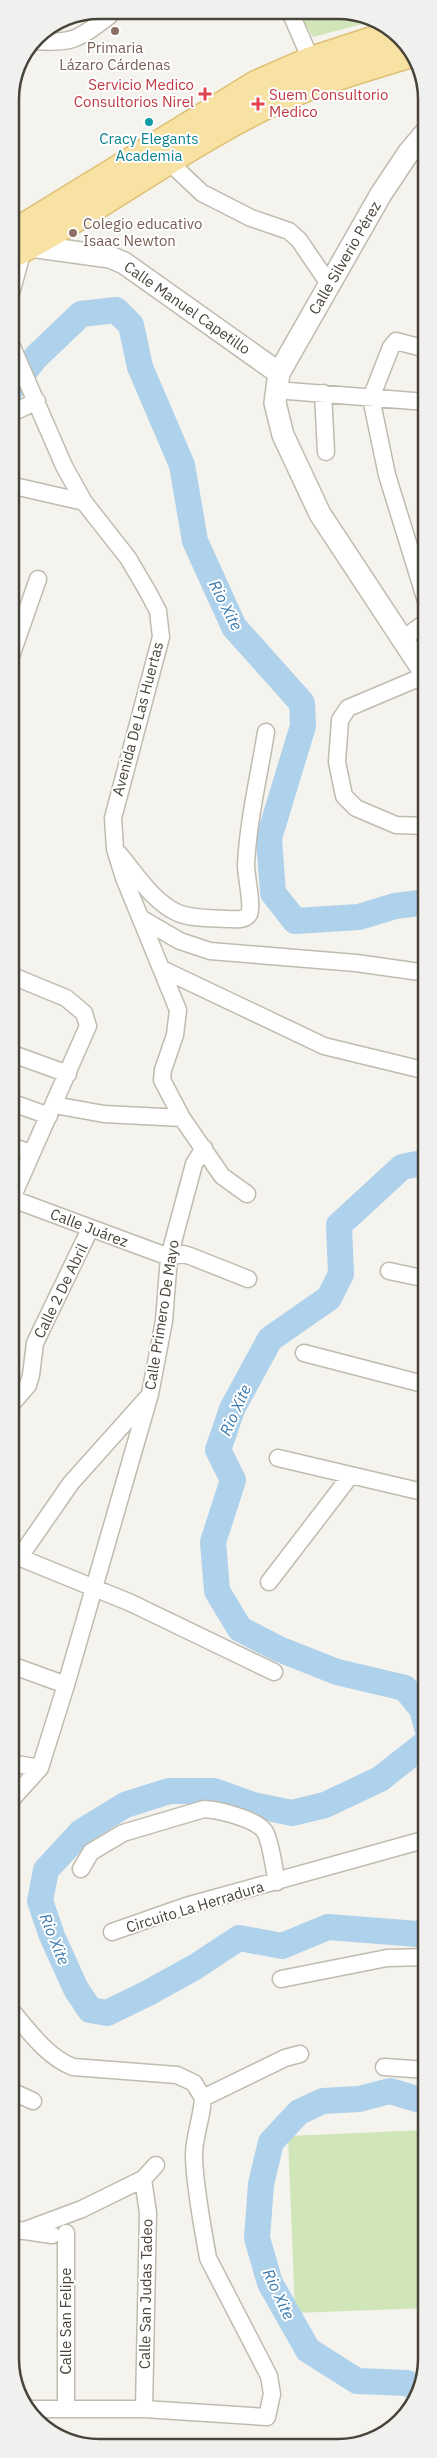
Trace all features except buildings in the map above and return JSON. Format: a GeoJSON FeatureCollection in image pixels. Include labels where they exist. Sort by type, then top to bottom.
{"type":"FeatureCollection","features":[{"type":"Feature","properties":{"kind":"main road"},"geometry":{"type":"LineString","coordinates":[[19,246],[256,84],[311,60],[387,35]]}},
{"type":"Feature","properties":{"kind":"main road"},"geometry":{"type":"LineString","coordinates":[[19,246],[227,127],[282,99],[337,76],[406,56]]}},
{"type":"Feature","properties":{"kind":"street"},"geometry":{"type":"LineString","coordinates":[[42,42],[54,43],[79,39],[105,19]]}},
{"type":"Feature","properties":{"kind":"street"},"geometry":{"type":"LineString","coordinates":[[293,19],[311,60]]}},
{"type":"Feature","properties":{"kind":"street","name":"Calle Silverio Pérez"},"geometry":{"type":"LineString","coordinates":[[278,382],[329,284],[381,194],[408,152],[418,141]]}},
{"type":"Feature","properties":{"kind":"street"},"geometry":{"type":"LineString","coordinates":[[169,162],[202,193],[251,218],[289,231],[299,240],[329,284]]}},
{"type":"Feature","properties":{"kind":"street","name":"Calle Manuel Capetillo"},"geometry":{"type":"LineString","coordinates":[[19,247],[110,257],[124,263],[278,382]]}},
{"type":"Feature","properties":{"kind":"street"},"geometry":{"type":"LineString","coordinates":[[418,347],[396,341],[391,347],[371,398],[387,475],[418,575]]}},
{"type":"Feature","properties":{"kind":"street","name":"Avenida De Las Huertas"},"geometry":{"type":"LineString","coordinates":[[19,362],[64,466],[84,502],[128,558],[158,611],[160,637],[113,818],[115,849],[124,878],[142,919]]}},
{"type":"Feature","properties":{"kind":"street"},"geometry":{"type":"LineString","coordinates":[[418,401],[323,393],[278,382],[275,403],[283,436],[320,514],[336,542],[418,662]]}},
{"type":"Feature","properties":{"kind":"street"},"geometry":{"type":"LineString","coordinates":[[323,393],[326,452]]}},
{"type":"Feature","properties":{"kind":"street"},"geometry":{"type":"LineString","coordinates":[[19,407],[34,396]]}},
{"type":"Feature","properties":{"kind":"street"},"geometry":{"type":"LineString","coordinates":[[19,487],[84,502]]}},
{"type":"Feature","properties":{"kind":"street"},"geometry":{"type":"LineString","coordinates":[[19,633],[38,579]]}},
{"type":"Feature","properties":{"kind":"street"},"geometry":{"type":"LineString","coordinates":[[403,639],[418,628]]}},
{"type":"Feature","properties":{"kind":"street"},"geometry":{"type":"LineString","coordinates":[[418,678],[348,708],[340,720],[337,762],[344,796],[356,808],[396,825],[418,826]]}},
{"type":"Feature","properties":{"kind":"street"},"geometry":{"type":"LineString","coordinates":[[115,849],[169,909],[180,914],[214,918],[236,919],[246,917],[250,912],[246,864],[266,732]]}},
{"type":"Feature","properties":{"kind":"street"},"geometry":{"type":"LineString","coordinates":[[142,919],[178,1010],[175,1035],[163,1070],[162,1080],[182,1118],[222,1176],[246,1194]]}},
{"type":"Feature","properties":{"kind":"street"},"geometry":{"type":"LineString","coordinates":[[142,919],[180,941],[210,951],[347,962],[418,972]]}},
{"type":"Feature","properties":{"kind":"street"},"geometry":{"type":"LineString","coordinates":[[162,969],[324,1046],[418,1069]]}},
{"type":"Feature","properties":{"kind":"street"},"geometry":{"type":"LineString","coordinates":[[19,979],[66,998],[84,1013],[88,1026],[86,1037],[19,1181]]}},
{"type":"Feature","properties":{"kind":"street"},"geometry":{"type":"LineString","coordinates":[[19,1056],[68,1074]]}},
{"type":"Feature","properties":{"kind":"street"},"geometry":{"type":"LineString","coordinates":[[19,1104],[51,1111],[182,1118]]}},
{"type":"Feature","properties":{"kind":"street","name":"Calle Primero De Mayo"},"geometry":{"type":"LineString","coordinates":[[19,1791],[40,1768],[66,1685],[150,1394],[164,1321],[169,1257],[194,1164],[204,1148]]}},
{"type":"Feature","properties":{"kind":"street"},"geometry":{"type":"LineString","coordinates":[[19,1149],[32,1153]]}},
{"type":"Feature","properties":{"kind":"street","name":"Calle Juárez"},"geometry":{"type":"LineString","coordinates":[[19,1201],[169,1257],[183,1254],[248,1279]]}},
{"type":"Feature","properties":{"kind":"street","name":"Calle 2 De Abril"},"geometry":{"type":"LineString","coordinates":[[19,1396],[28,1385],[36,1343],[90,1229]]}},
{"type":"Feature","properties":{"kind":"street"},"geometry":{"type":"LineString","coordinates":[[389,1271],[418,1277]]}},
{"type":"Feature","properties":{"kind":"street"},"geometry":{"type":"LineString","coordinates":[[304,1353],[418,1383]]}},
{"type":"Feature","properties":{"kind":"street"},"geometry":{"type":"LineString","coordinates":[[19,1551],[71,1483],[150,1394]]}},
{"type":"Feature","properties":{"kind":"street"},"geometry":{"type":"LineString","coordinates":[[278,1458],[418,1491]]}},
{"type":"Feature","properties":{"kind":"street"},"geometry":{"type":"LineString","coordinates":[[269,1582],[351,1475]]}},
{"type":"Feature","properties":{"kind":"street"},"geometry":{"type":"LineString","coordinates":[[19,1558],[131,1603],[274,1672]]}},
{"type":"Feature","properties":{"kind":"street"},"geometry":{"type":"LineString","coordinates":[[19,1667],[66,1685]]}},
{"type":"Feature","properties":{"kind":"street"},"geometry":{"type":"LineString","coordinates":[[19,1764],[40,1768]]}},
{"type":"Feature","properties":{"kind":"street","name":"Circuito La Herradura"},"geometry":{"type":"LineString","coordinates":[[81,1869],[91,1852],[123,1833],[204,1809],[217,1810],[256,1824],[266,1833],[277,1882]]}},
{"type":"Feature","properties":{"kind":"street","name":"Circuito La Herradura"},"geometry":{"type":"LineString","coordinates":[[112,1932],[186,1906],[418,1842]]}},
{"type":"Feature","properties":{"kind":"street"},"geometry":{"type":"LineString","coordinates":[[281,1979],[387,1958],[418,1957]]}},
{"type":"Feature","properties":{"kind":"street"},"geometry":{"type":"LineString","coordinates":[[19,2019],[53,2057],[74,2067],[177,2075],[194,2083],[203,2098],[194,2156],[208,2258],[269,2376],[272,2394],[267,2417],[144,2409],[36,2409]]}},
{"type":"Feature","properties":{"kind":"street"},"geometry":{"type":"LineString","coordinates":[[203,2098],[285,2058],[300,2054]]}},
{"type":"Feature","properties":{"kind":"street"},"geometry":{"type":"LineString","coordinates":[[384,2067],[418,2069]]}},
{"type":"Feature","properties":{"kind":"street"},"geometry":{"type":"LineString","coordinates":[[19,2095],[33,2101]]}},
{"type":"Feature","properties":{"kind":"street","name":"Calle San Felipe"},"geometry":{"type":"LineString","coordinates":[[19,2228],[82,2209],[143,2179],[156,2165]]}},
{"type":"Feature","properties":{"kind":"street","name":"Calle San Judas Tadeo"},"geometry":{"type":"LineString","coordinates":[[143,2179],[148,2213],[144,2409]]}},
{"type":"Feature","properties":{"kind":"street","name":"Calle San Felipe"},"geometry":{"type":"LineString","coordinates":[[19,2229],[59,2234],[66,2408]]}},
{"type":"Feature","properties":{"kind":"green space"},"geometry":{"type":"Polygon","coordinates":[[[302,19],[354,20],[364,23],[313,37],[302,19]]]}},
{"type":"Feature","properties":{"kind":"green space"},"geometry":{"type":"Polygon","coordinates":[[[418,2130],[418,2308],[295,2313],[288,2136],[418,2130]]]}},
{"type":"Feature","properties":{"kind":"waterway","name":"Rio Xite"},"geometry":{"type":"LineString","coordinates":[[19,379],[36,357],[81,314],[116,310],[131,325],[140,367],[182,465],[195,541],[234,627],[302,703],[303,726],[269,838],[273,893],[295,921],[359,917],[395,906],[418,903]]}},
{"type":"Feature","properties":{"kind":"waterway","name":"Rio Xite"},"geometry":{"type":"LineString","coordinates":[[418,1164],[402,1167],[339,1225],[341,1274],[329,1298],[270,1339],[232,1409],[218,1450],[233,1480],[213,1542],[217,1591],[240,1629],[279,1649],[337,1672],[405,1688],[418,1704]]}},
{"type":"Feature","properties":{"kind":"waterway","name":"Rio Xite"},"geometry":{"type":"LineString","coordinates":[[418,1749],[380,1779],[325,1805],[292,1813],[253,1805],[214,1791],[169,1791],[125,1805],[81,1832],[46,1870],[40,1901],[52,1936],[76,1989],[90,2010],[107,2013],[195,1967],[239,1938],[282,1946],[328,1927],[418,1934]]}},
{"type":"Feature","properties":{"kind":"waterway","name":"Rio Xite"},"geometry":{"type":"LineString","coordinates":[[413,2387],[407,2383],[357,2381],[308,2350],[270,2283],[257,2238],[261,2184],[271,2142],[299,2112],[323,2101],[359,2099],[390,2091],[418,2099]]}},
{"type":"Feature","properties":{"kind":"place","name":"Primaria Lázaro Cárdenas"},"geometry":{"type":"Point","coordinates":[115,31]}},
{"type":"Feature","properties":{"kind":"place","name":"Servicio Medico Consultorios Nirel"},"geometry":{"type":"Point","coordinates":[205,94]}},
{"type":"Feature","properties":{"kind":"place","name":"Suem Consultorio Medico"},"geometry":{"type":"Point","coordinates":[258,104]}},
{"type":"Feature","properties":{"kind":"place","name":"Cracy Elegants Academia"},"geometry":{"type":"Point","coordinates":[149,122]}},
{"type":"Feature","properties":{"kind":"place","name":"Colegio educativo Isaac Newton"},"geometry":{"type":"Point","coordinates":[73,233]}}]}
